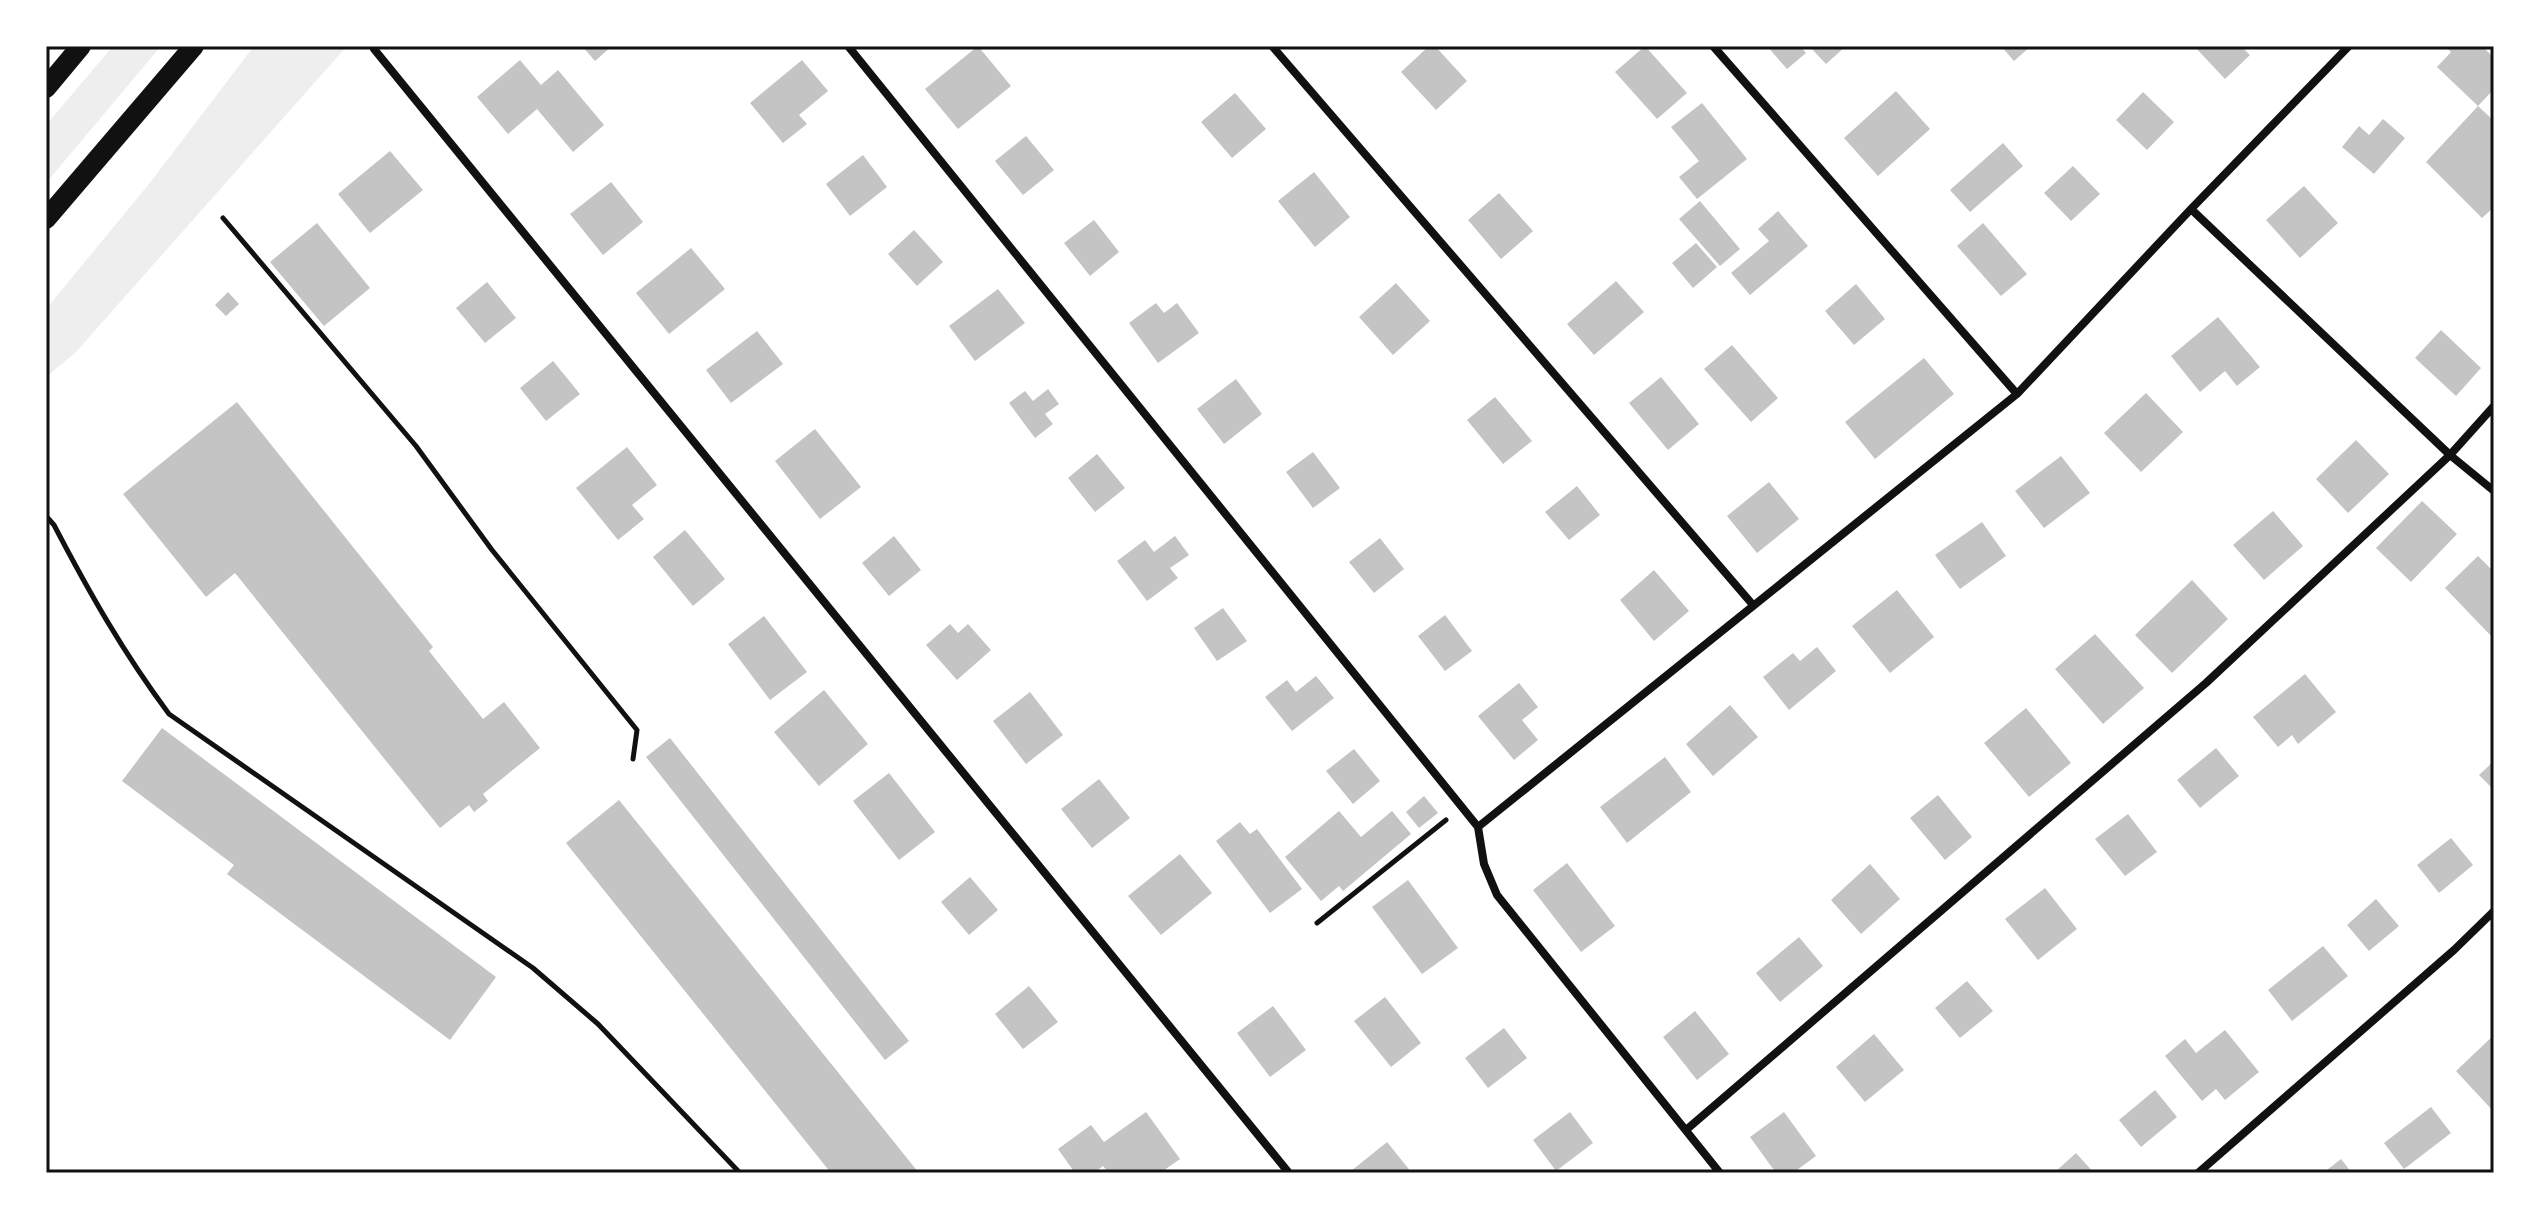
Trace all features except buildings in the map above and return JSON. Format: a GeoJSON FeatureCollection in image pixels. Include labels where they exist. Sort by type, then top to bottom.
{"type":"FeatureCollection","features":[{"type":"Feature","properties":{"kind":"main road"},"geometry":{"type":"LineString","coordinates":[[46,88],[81,46]]}},
{"type":"Feature","properties":{"kind":"main road"},"geometry":{"type":"LineString","coordinates":[[46,219],[194,46]]}},
{"type":"Feature","properties":{"kind":"street"},"geometry":{"type":"LineString","coordinates":[[848,46],[1462,806],[1478,827],[1484,864],[1497,895],[1720,1173]]}},
{"type":"Feature","properties":{"kind":"street"},"geometry":{"type":"LineString","coordinates":[[1272,46],[1753,605]]}},
{"type":"Feature","properties":{"kind":"street"},"geometry":{"type":"LineString","coordinates":[[1713,46],[2017,394]]}},
{"type":"Feature","properties":{"kind":"street"},"geometry":{"type":"LineString","coordinates":[[1478,827],[2017,394],[2349,46]]}},
{"type":"Feature","properties":{"kind":"street"},"geometry":{"type":"LineString","coordinates":[[375,47],[1289,1173]]}},
{"type":"Feature","properties":{"kind":"street"},"geometry":{"type":"LineString","coordinates":[[2191,209],[2450,455],[2494,491]]}},
{"type":"Feature","properties":{"kind":"street"},"geometry":{"type":"LineString","coordinates":[[1686,1130],[2206,683],[2450,455],[2494,406]]}},
{"type":"Feature","properties":{"kind":"street"},"geometry":{"type":"LineString","coordinates":[[2198,1173],[2454,950],[2494,911]]}},
{"type":"Feature","properties":{"kind":"path"},"geometry":{"type":"LineString","coordinates":[[223,218],[416,446],[492,550],[637,730],[633,759]]}},
{"type":"Feature","properties":{"kind":"path"},"geometry":{"type":"LineString","coordinates":[[46,516],[54,525],[100,613],[169,714],[533,968],[598,1024],[740,1173]]}},
{"type":"Feature","properties":{"kind":"path"},"geometry":{"type":"LineString","coordinates":[[1317,923],[1462,806]]}},
{"type":"Feature","properties":{"kind":"shaded area"},"geometry":{"type":"Polygon","coordinates":[[[113,46],[161,46],[46,183],[46,125],[113,46]]]}},
{"type":"Feature","properties":{"kind":"shaded area"},"geometry":{"type":"Polygon","coordinates":[[[254,46],[347,46],[75,353],[46,377],[46,309],[149,184],[254,46]]]}}]}
